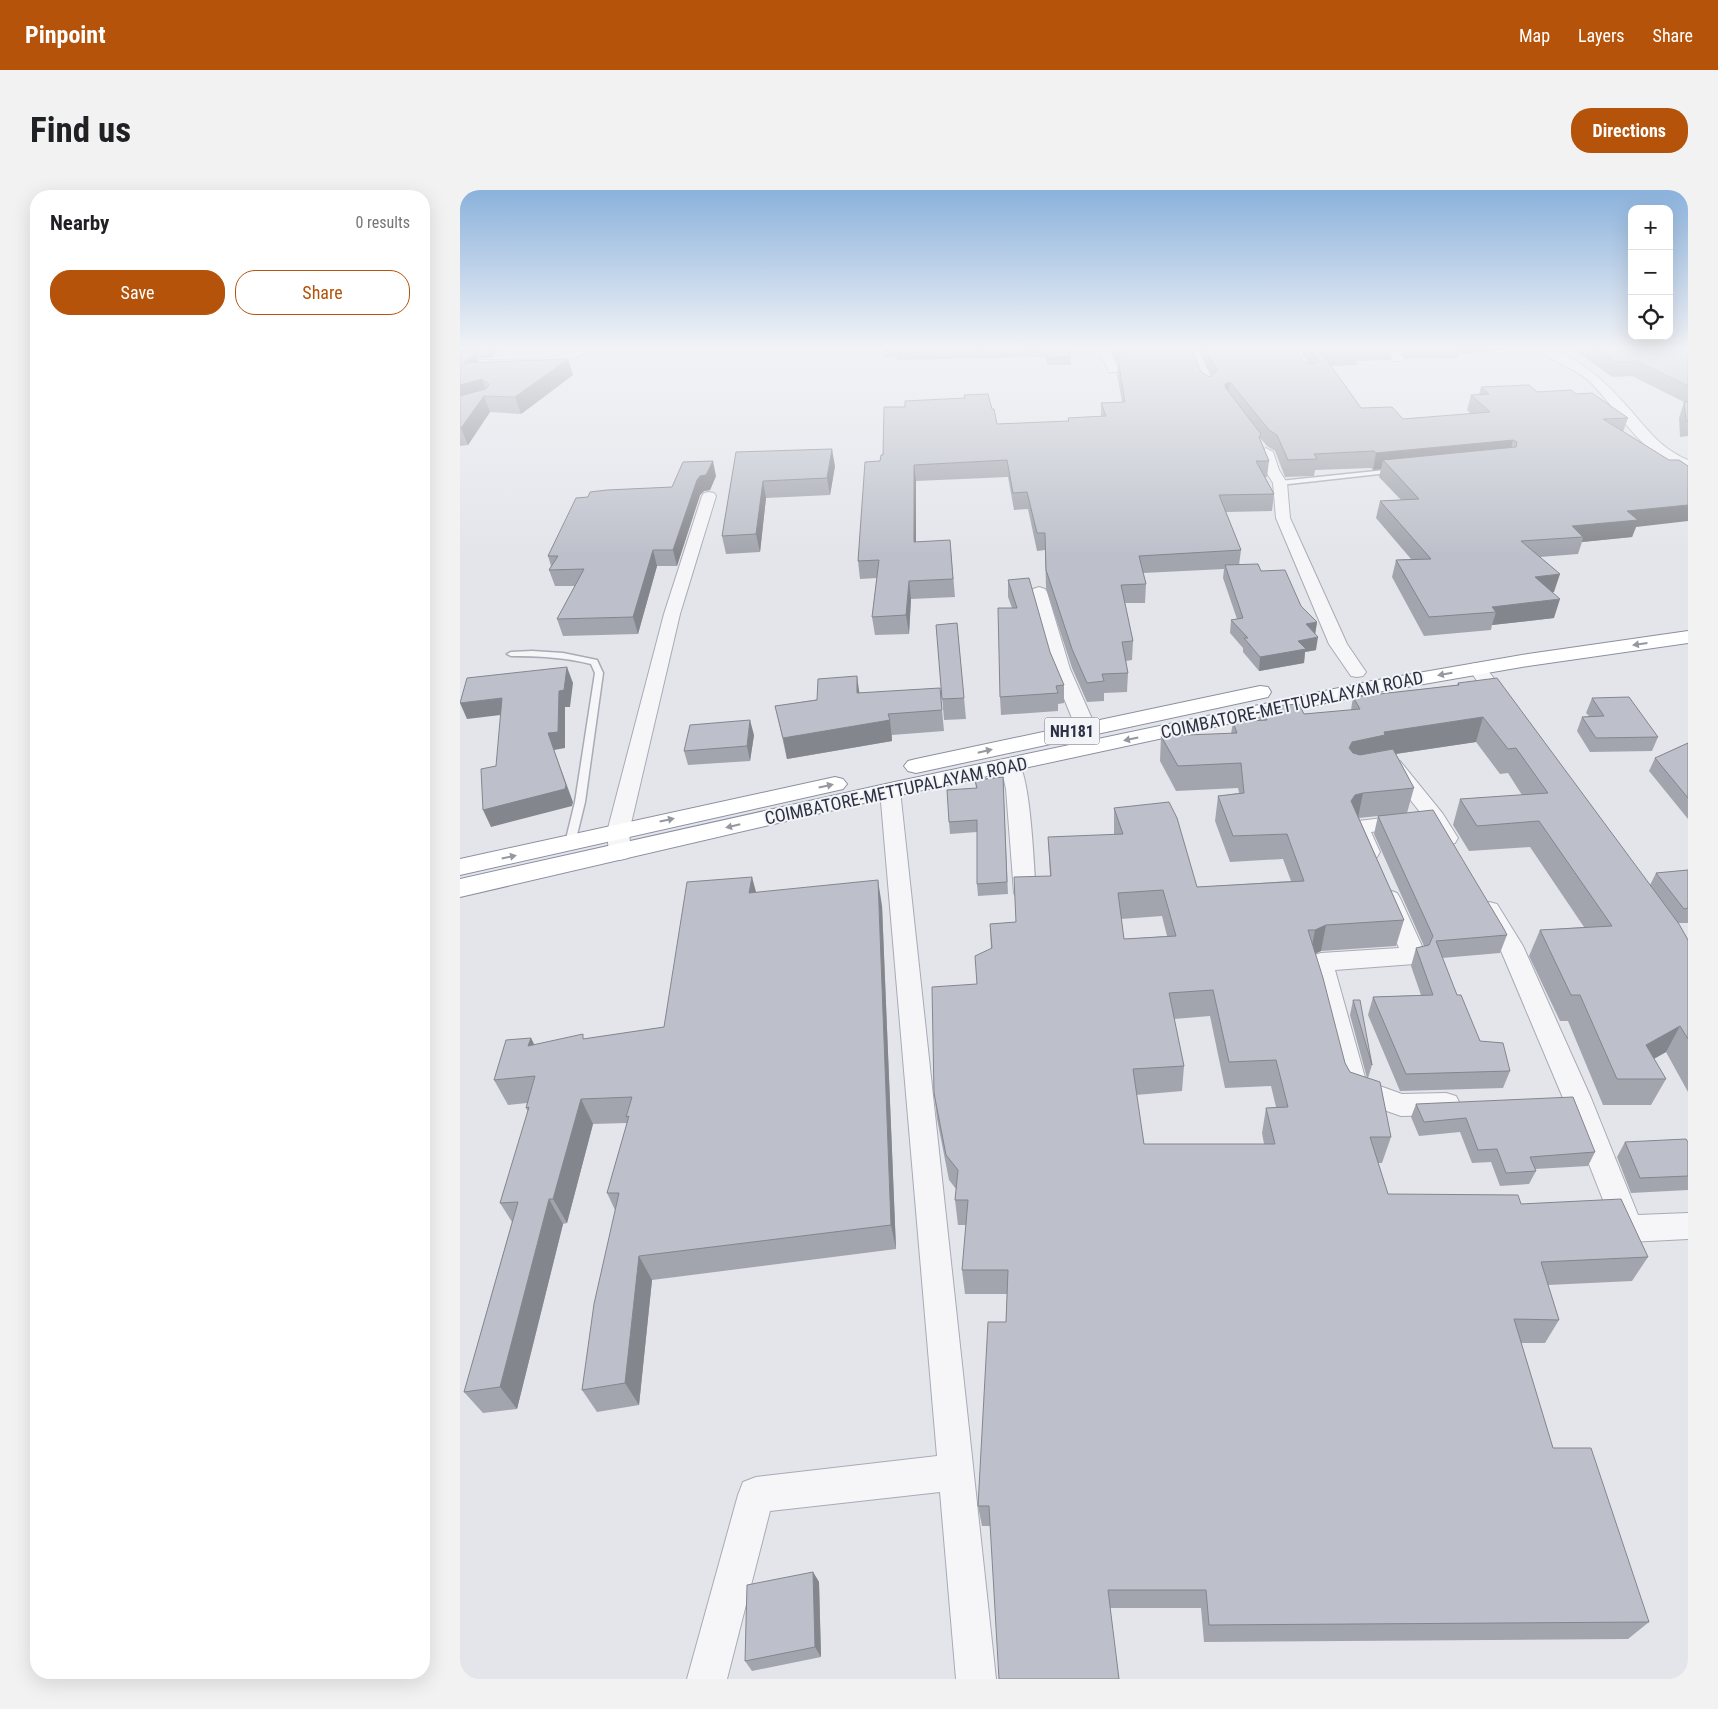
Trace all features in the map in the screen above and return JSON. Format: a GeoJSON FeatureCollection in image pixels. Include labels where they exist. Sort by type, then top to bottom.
{"type":"FeatureCollection","features":[{"type":"Feature","properties":{"kind":"highway","name":"NH181"},"geometry":{"type":"LineString","coordinates":[[462,877],[570,843],[619,842],[1086,728],[1364,679],[1519,644],[1688,621]]}},
{"type":"Feature","properties":{"kind":"highway","name":"COIMBATORE-METTUPALAYAM ROAD"},"geometry":{"type":"LineString","coordinates":[[462,877],[619,842],[1011,766],[1364,679],[1477,668],[1688,637]]}},
{"type":"Feature","properties":{"kind":"street"},"geometry":{"type":"LineString","coordinates":[[1629,417],[1648,440],[1668,457],[1688,465]]}},
{"type":"Feature","properties":{"kind":"street"},"geometry":{"type":"LineString","coordinates":[[1263,448],[1272,470],[1280,483],[1283,518],[1338,644],[1364,679]]}},
{"type":"Feature","properties":{"kind":"street"},"geometry":{"type":"LineString","coordinates":[[619,842],[672,614],[709,496]]}},
{"type":"Feature","properties":{"kind":"street"},"geometry":{"type":"LineString","coordinates":[[1038,592],[1060,669],[1086,728]]}},
{"type":"Feature","properties":{"kind":"street"},"geometry":{"type":"LineString","coordinates":[[1477,668],[1516,722]]}},
{"type":"Feature","properties":{"kind":"street"},"geometry":{"type":"LineString","coordinates":[[1374,769],[1393,765],[1436,819],[1456,855]]}},
{"type":"Feature","properties":{"kind":"street"},"geometry":{"type":"LineString","coordinates":[[1011,766],[1016,790],[1025,893]]}},
{"type":"Feature","properties":{"kind":"street"},"geometry":{"type":"LineString","coordinates":[[890,790],[976,1679]]}},
{"type":"Feature","properties":{"kind":"street"},"geometry":{"type":"LineString","coordinates":[[1436,819],[1358,827],[1414,955],[1321,962],[1354,1088],[1402,1105],[1470,1103]]}},
{"type":"Feature","properties":{"kind":"street"},"geometry":{"type":"LineString","coordinates":[[1476,888],[1511,946],[1567,1099],[1628,1230],[1688,1226]]}},
{"type":"Feature","properties":{"kind":"street"},"geometry":{"type":"LineString","coordinates":[[707,1679],[756,1495],[957,1472]]}},
{"type":"Feature","properties":{"kind":"lane"},"geometry":{"type":"LineString","coordinates":[[1280,483],[1405,470]]}},
{"type":"Feature","properties":{"kind":"lane"},"geometry":{"type":"LineString","coordinates":[[511,654],[546,653],[579,658],[594,662],[599,673],[580,802],[570,843]]}},
{"type":"Feature","properties":{"kind":"building"},"geometry":{"type":"Polygon","coordinates":[[[460,417],[469,417],[461,428],[460,417]]]}},
{"type":"Feature","properties":{"kind":"building"},"geometry":{"type":"Polygon","coordinates":[[[884,417],[996,417],[997,424],[1069,421],[1068,418],[1248,417],[1261,434],[1259,437],[1269,461],[1256,461],[1274,494],[1219,495],[1241,550],[1139,556],[1146,584],[1121,585],[1133,641],[1122,642],[1128,673],[1102,674],[1104,681],[1087,683],[1072,649],[1046,570],[1045,533],[1037,533],[1027,492],[1013,493],[1007,460],[914,465],[914,542],[950,540],[953,579],[909,581],[906,615],[872,617],[879,560],[858,561],[865,462],[880,461],[881,455],[883,455],[884,417]]]}},
{"type":"Feature","properties":{"kind":"building"},"geometry":{"type":"Polygon","coordinates":[[[1259,417],[1403,419],[1627,417],[1603,419],[1669,460],[1679,460],[1688,466],[1688,505],[1627,511],[1638,520],[1572,526],[1583,537],[1521,541],[1560,574],[1535,577],[1560,599],[1492,607],[1496,612],[1429,617],[1396,560],[1431,559],[1380,501],[1419,499],[1383,460],[1516,447],[1517,442],[1513,440],[1376,453],[1374,451],[1314,454],[1317,459],[1288,460],[1277,435],[1269,430],[1259,417]]]}},
{"type":"Feature","properties":{"kind":"building"},"geometry":{"type":"Polygon","coordinates":[[[832,449],[827,478],[763,481],[756,534],[722,536],[736,452],[832,449]]]}},
{"type":"Feature","properties":{"kind":"building"},"geometry":{"type":"Polygon","coordinates":[[[713,461],[706,475],[700,476],[697,480],[673,550],[653,550],[633,617],[557,619],[584,569],[549,570],[558,556],[548,556],[576,498],[588,497],[590,492],[607,490],[672,487],[683,462],[713,461]]]}},
{"type":"Feature","properties":{"kind":"building"},"geometry":{"type":"Polygon","coordinates":[[[1258,564],[1261,571],[1285,570],[1301,606],[1317,622],[1306,624],[1318,637],[1298,641],[1306,649],[1260,657],[1244,638],[1248,638],[1231,620],[1243,618],[1225,565],[1258,564]]]}},
{"type":"Feature","properties":{"kind":"building"},"geometry":{"type":"Polygon","coordinates":[[[1029,578],[1050,652],[1064,685],[1056,686],[1058,693],[1000,697],[998,608],[1017,608],[1008,580],[1029,578]]]}},
{"type":"Feature","properties":{"kind":"building"},"geometry":{"type":"Polygon","coordinates":[[[957,623],[964,698],[942,699],[936,625],[957,623]]]}},
{"type":"Feature","properties":{"kind":"building"},"geometry":{"type":"Polygon","coordinates":[[[567,667],[564,690],[559,691],[558,732],[548,733],[566,785],[565,789],[483,810],[481,769],[496,766],[502,698],[460,703],[467,678],[567,667]]]}},
{"type":"Feature","properties":{"kind":"building"},"geometry":{"type":"Polygon","coordinates":[[[857,676],[857,693],[940,688],[942,710],[888,714],[890,720],[783,738],[775,706],[817,700],[818,679],[857,676]]]}},
{"type":"Feature","properties":{"kind":"building"},"geometry":{"type":"Polygon","coordinates":[[[1497,678],[1679,924],[1688,940],[1688,1039],[1680,1026],[1646,1045],[1666,1079],[1617,1079],[1580,995],[1571,995],[1540,930],[1612,926],[1539,821],[1477,826],[1460,799],[1548,793],[1516,748],[1508,749],[1483,717],[1384,732],[1385,735],[1352,742],[1349,748],[1353,753],[1360,755],[1393,749],[1414,788],[1363,793],[1355,795],[1351,801],[1404,920],[1326,925],[1315,930],[1308,930],[1323,978],[1345,1063],[1350,1072],[1380,1082],[1391,1137],[1370,1137],[1388,1194],[1518,1195],[1521,1204],[1621,1199],[1648,1257],[1541,1262],[1559,1320],[1514,1319],[1553,1448],[1591,1448],[1649,1622],[1209,1625],[1206,1590],[1108,1590],[1119,1679],[999,1679],[989,1506],[978,1506],[988,1322],[1006,1322],[1008,1270],[962,1270],[968,1200],[955,1200],[958,1170],[946,1155],[934,1093],[932,987],[977,984],[975,956],[992,948],[990,924],[1016,922],[1014,877],[1051,876],[1048,837],[1123,834],[1114,808],[1169,802],[1177,818],[1197,887],[1304,881],[1287,834],[1233,836],[1218,796],[1244,793],[1241,763],[1178,766],[1161,736],[1237,733],[1233,722],[1267,720],[1261,707],[1299,704],[1304,714],[1360,709],[1353,697],[1459,685],[1458,683],[1497,678]],[[1163,890],[1118,893],[1124,939],[1176,936],[1163,890]],[[1213,990],[1169,993],[1184,1066],[1133,1069],[1144,1144],[1275,1144],[1266,1108],[1288,1107],[1276,1060],[1229,1062],[1213,990]]]}},
{"type":"Feature","properties":{"kind":"building"},"geometry":{"type":"Polygon","coordinates":[[[1629,697],[1658,737],[1596,738],[1582,717],[1604,716],[1592,698],[1629,697]]]}},
{"type":"Feature","properties":{"kind":"building"},"geometry":{"type":"Polygon","coordinates":[[[750,720],[747,746],[684,751],[690,725],[750,720]]]}},
{"type":"Feature","properties":{"kind":"building"},"geometry":{"type":"Polygon","coordinates":[[[1688,743],[1688,798],[1655,758],[1688,743]]]}},
{"type":"Feature","properties":{"kind":"building"},"geometry":{"type":"Polygon","coordinates":[[[1003,777],[1007,882],[977,884],[977,820],[949,822],[947,790],[977,788],[975,780],[1003,777]]]}},
{"type":"Feature","properties":{"kind":"building"},"geometry":{"type":"Polygon","coordinates":[[[1433,810],[1507,935],[1436,941],[1457,995],[1461,995],[1480,1041],[1503,1043],[1510,1071],[1406,1074],[1373,997],[1433,995],[1416,948],[1429,945],[1433,936],[1378,816],[1433,810]]]}},
{"type":"Feature","properties":{"kind":"building"},"geometry":{"type":"Polygon","coordinates":[[[1688,870],[1688,908],[1684,909],[1656,873],[1688,870]]]}},
{"type":"Feature","properties":{"kind":"building"},"geometry":{"type":"Polygon","coordinates":[[[752,877],[749,893],[878,880],[891,1225],[639,1256],[625,1383],[582,1390],[594,1304],[619,1193],[607,1193],[629,1116],[626,1117],[632,1097],[581,1099],[553,1199],[549,1199],[500,1387],[464,1392],[518,1202],[500,1203],[529,1107],[526,1108],[535,1076],[494,1080],[506,1040],[531,1038],[528,1046],[583,1034],[583,1039],[664,1027],[687,882],[752,877]]]}},
{"type":"Feature","properties":{"kind":"building"},"geometry":{"type":"Polygon","coordinates":[[[1353,1000],[1360,1000],[1372,1065],[1353,1000]]]}},
{"type":"Feature","properties":{"kind":"building"},"geometry":{"type":"Polygon","coordinates":[[[1573,1097],[1595,1152],[1530,1157],[1536,1171],[1506,1173],[1497,1149],[1478,1150],[1466,1118],[1424,1122],[1416,1104],[1573,1097]]]}},
{"type":"Feature","properties":{"kind":"building"},"geometry":{"type":"Polygon","coordinates":[[[1686,1139],[1688,1142],[1688,1176],[1640,1178],[1625,1142],[1686,1139]]]}},
{"type":"Feature","properties":{"kind":"building"},"geometry":{"type":"Polygon","coordinates":[[[813,1572],[815,1647],[745,1661],[747,1585],[813,1572]]]}}]}
